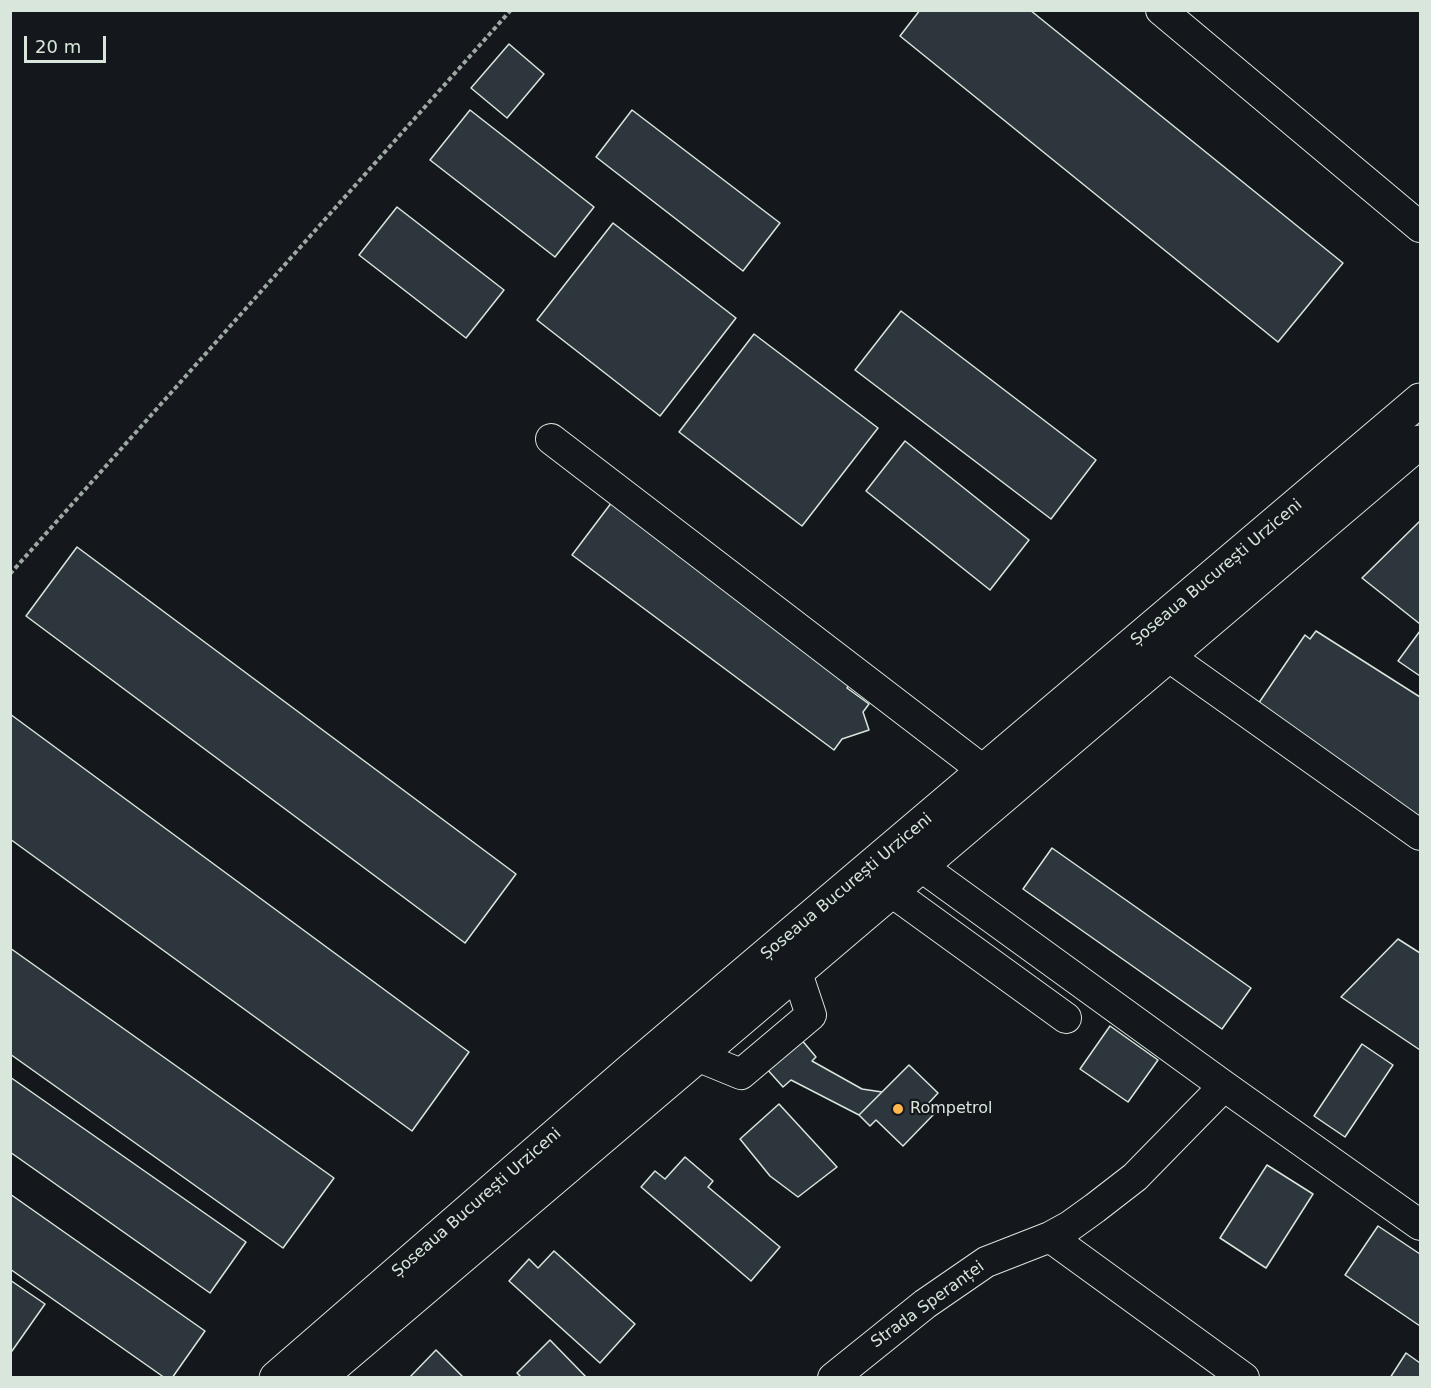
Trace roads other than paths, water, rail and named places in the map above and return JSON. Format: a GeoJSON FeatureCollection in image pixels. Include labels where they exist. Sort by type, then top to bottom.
{"type":"FeatureCollection","features":[{"type":"Feature","properties":{"kind":"highway","name":"Șoseaua București Urziceni"},"geometry":{"type":"LineString","coordinates":[[276,1377],[632,1069],[1420,400]]}},
{"type":"Feature","properties":{"kind":"highway","name":"Șoseaua București Urziceni"},"geometry":{"type":"LineString","coordinates":[[319,1377],[1420,442]]}},
{"type":"Feature","properties":{"kind":"street"},"geometry":{"type":"LineString","coordinates":[[1161,10],[1420,227]]}},
{"type":"Feature","properties":{"kind":"street"},"geometry":{"type":"LineString","coordinates":[[551,439],[984,771]]}},
{"type":"Feature","properties":{"kind":"street"},"geometry":{"type":"LineString","coordinates":[[1168,656],[1420,835]]}},
{"type":"Feature","properties":{"kind":"street"},"geometry":{"type":"LineString","coordinates":[[922,867],[1420,1225]]}},
{"type":"Feature","properties":{"kind":"street"},"geometry":{"type":"LineString","coordinates":[[892,892],[1066,1018]]}},
{"type":"Feature","properties":{"kind":"street"},"geometry":{"type":"LineString","coordinates":[[697,1056],[741,1074],[811,1015],[796,970]]}},
{"type":"Feature","properties":{"kind":"street","name":"Strada Speranței"},"geometry":{"type":"LineString","coordinates":[[833,1377],[925,1304],[986,1262],[1050,1237],[1079,1220],[1135,1177],[1224,1086]]}},
{"type":"Feature","properties":{"kind":"street"},"geometry":{"type":"LineString","coordinates":[[1050,1237],[1244,1377]]}},
{"type":"Feature","properties":{"kind":"place","name":"Rompetrol"},"geometry":{"type":"Point","coordinates":[898,1109]}}]}
